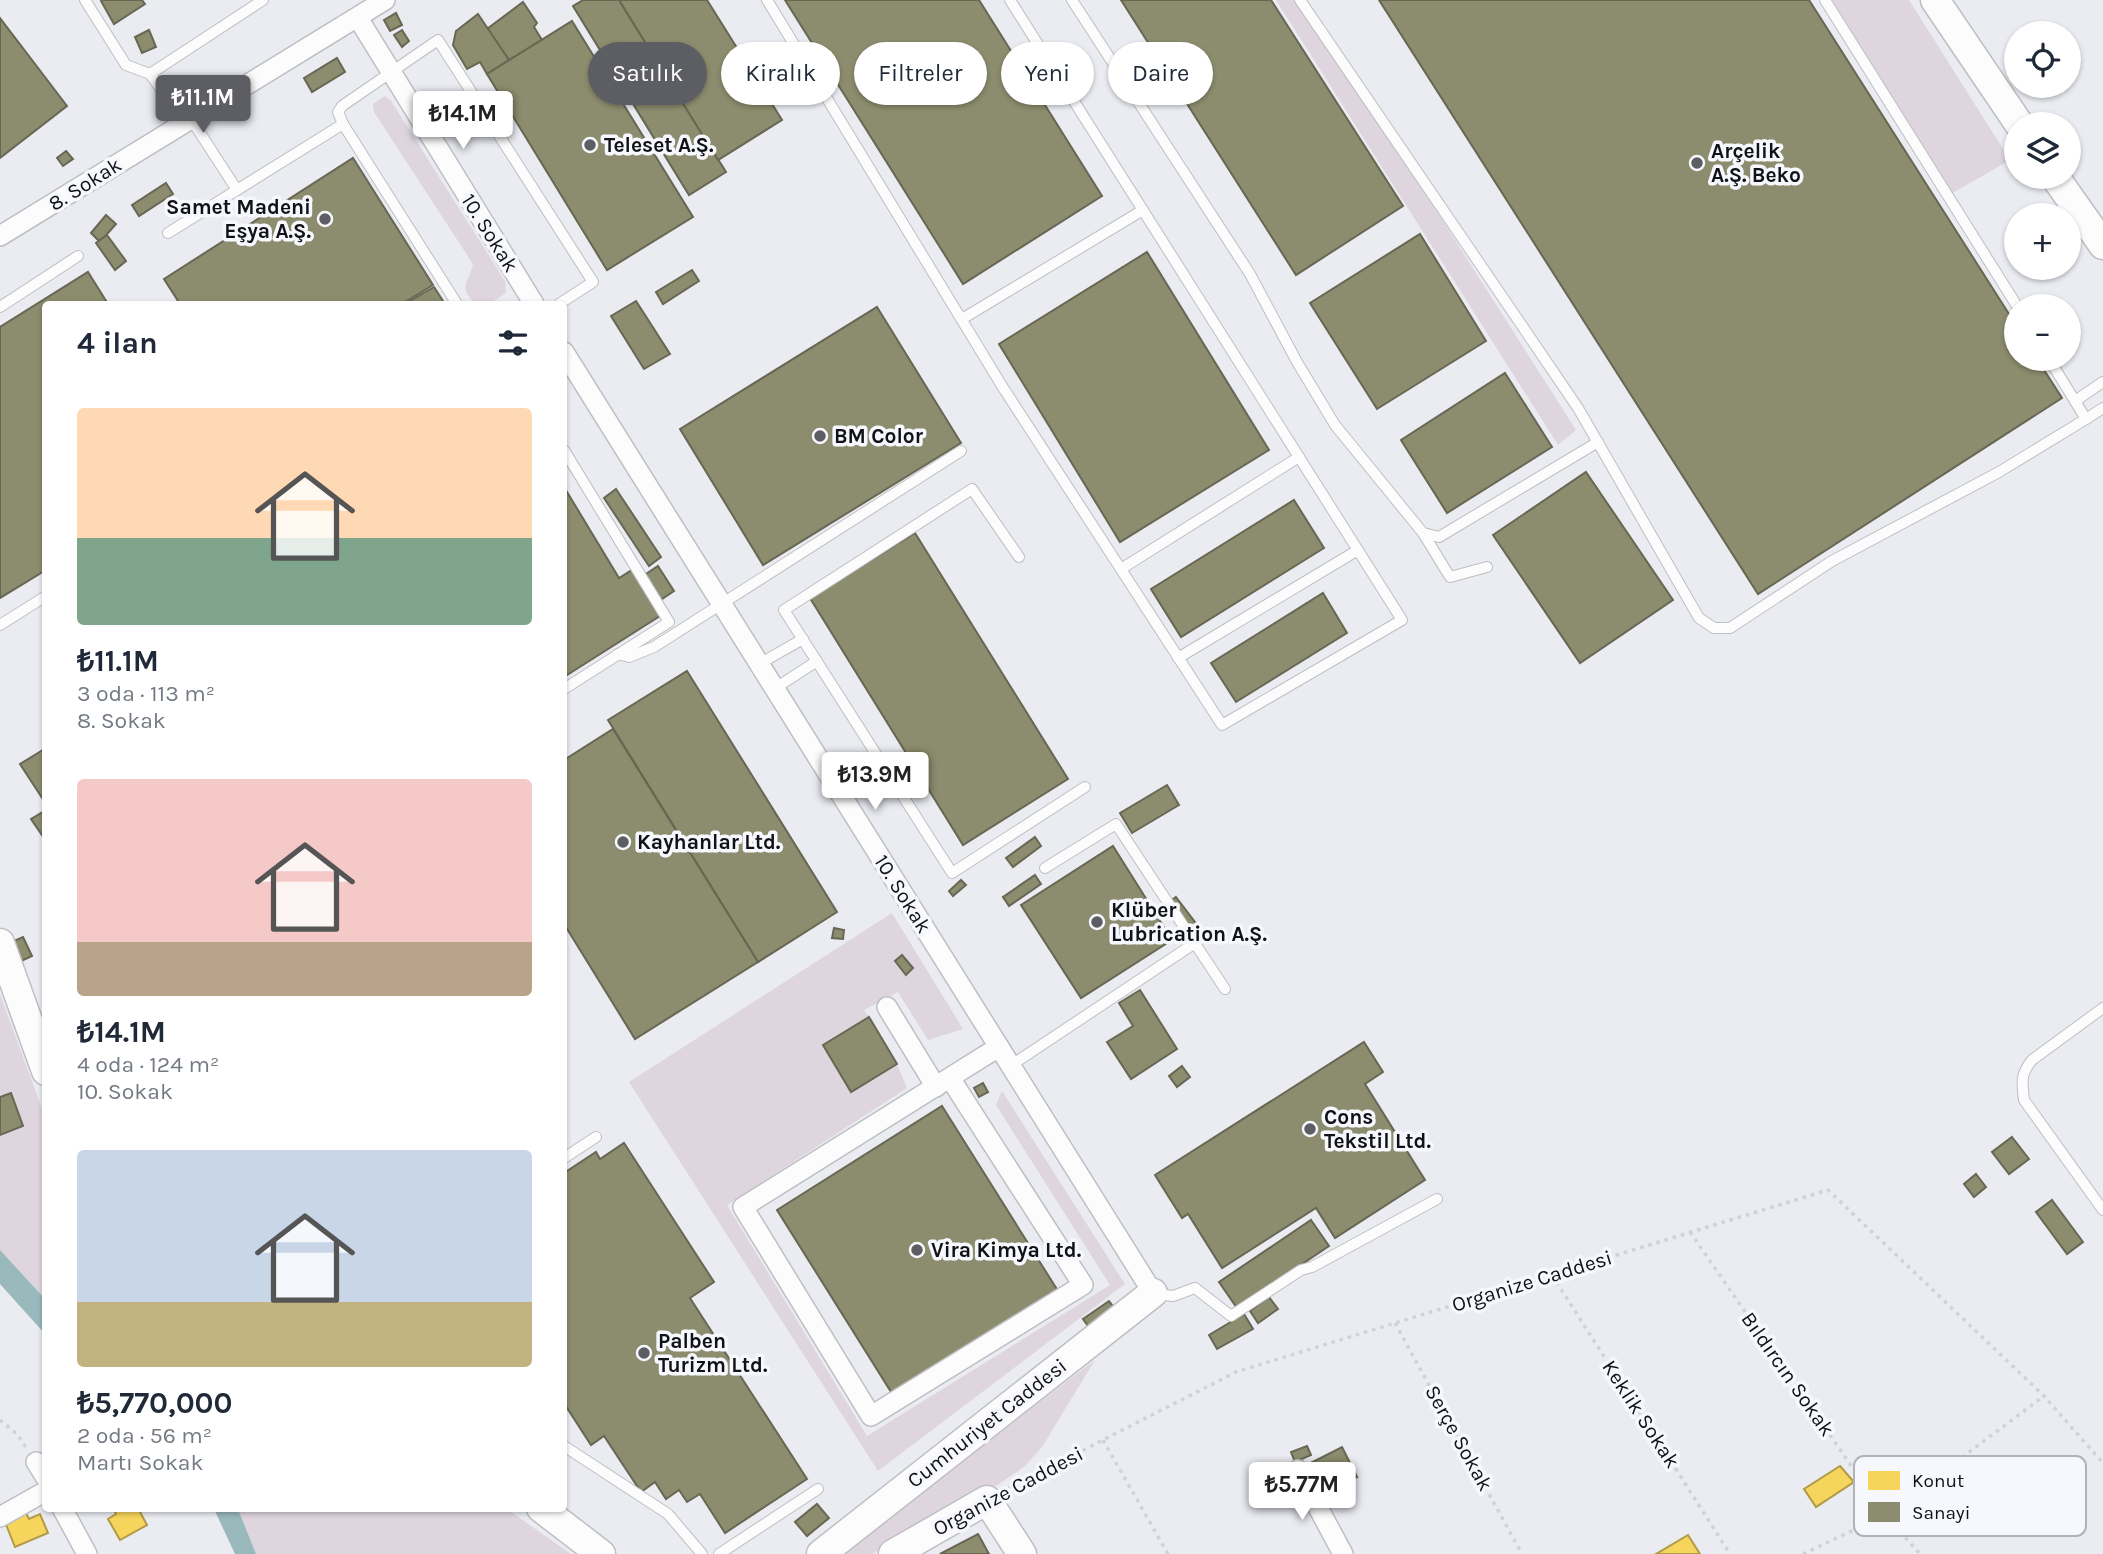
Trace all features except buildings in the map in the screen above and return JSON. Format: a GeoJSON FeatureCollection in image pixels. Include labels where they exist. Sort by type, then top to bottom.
{"type":"FeatureCollection","features":[{"type":"Feature","properties":{"kind":"street","name":"8. Sokak"},"geometry":{"type":"LineString","coordinates":[[0,236],[385,0]]}},
{"type":"Feature","properties":{"kind":"street"},"geometry":{"type":"LineString","coordinates":[[1936,0],[2010,112]]}},
{"type":"Feature","properties":{"kind":"street","name":"10. Sokak"},"geometry":{"type":"LineString","coordinates":[[358,18],[532,301]]}},
{"type":"Feature","properties":{"kind":"street"},"geometry":{"type":"LineString","coordinates":[[2063,189],[2103,245]]}},
{"type":"Feature","properties":{"kind":"street","name":"10. Sokak"},"geometry":{"type":"LineString","coordinates":[[567,357],[1153,1293]]}},
{"type":"Feature","properties":{"kind":"street"},"geometry":{"type":"LineString","coordinates":[[0,943],[42,1060]]}},
{"type":"Feature","properties":{"kind":"street"},"geometry":{"type":"LineString","coordinates":[[887,1007],[943,1082],[1083,1285],[871,1416],[744,1208],[943,1082],[999,1047]]}},
{"type":"Feature","properties":{"kind":"street","name":"Cumhuriyet Caddesi"},"geometry":{"type":"LineString","coordinates":[[821,1554],[1153,1293]]}},
{"type":"Feature","properties":{"kind":"street"},"geometry":{"type":"LineString","coordinates":[[1298,1470],[1343,1554]]}},
{"type":"Feature","properties":{"kind":"street"},"geometry":{"type":"LineString","coordinates":[[0,1517],[42,1493]]}},
{"type":"Feature","properties":{"kind":"street"},"geometry":{"type":"LineString","coordinates":[[987,1500],[1022,1554]]}},
{"type":"Feature","properties":{"kind":"street","name":"Organize Caddesi"},"geometry":{"type":"LineString","coordinates":[[893,1554],[987,1500]]}},
{"type":"Feature","properties":{"kind":"street"},"geometry":{"type":"LineString","coordinates":[[64,1512],[87,1554]]}},
{"type":"Feature","properties":{"kind":"street"},"geometry":{"type":"LineString","coordinates":[[546,1512],[601,1554]]}},
{"type":"Feature","properties":{"kind":"lane"},"geometry":{"type":"LineString","coordinates":[[85,0],[126,65],[150,74],[188,120],[237,190]]}},
{"type":"Feature","properties":{"kind":"lane"},"geometry":{"type":"LineString","coordinates":[[150,74],[263,0]]}},
{"type":"Feature","properties":{"kind":"lane"},"geometry":{"type":"LineString","coordinates":[[767,0],[962,319],[1222,725],[1402,620],[1010,0]]}},
{"type":"Feature","properties":{"kind":"lane"},"geometry":{"type":"LineString","coordinates":[[1072,0],[1250,274],[1297,362],[1335,425],[1423,533],[1450,576],[1487,567]]}},
{"type":"Feature","properties":{"kind":"lane"},"geometry":{"type":"LineString","coordinates":[[1300,0],[1578,408],[1699,618],[1714,628],[1730,628],[1832,561],[1999,472],[2103,408]]}},
{"type":"Feature","properties":{"kind":"lane"},"geometry":{"type":"LineString","coordinates":[[1825,0],[2009,294]]}},
{"type":"Feature","properties":{"kind":"lane"},"geometry":{"type":"LineString","coordinates":[[455,301],[338,112],[342,106],[438,40],[593,282],[564,301]]}},
{"type":"Feature","properties":{"kind":"lane"},"geometry":{"type":"LineString","coordinates":[[168,233],[343,124]]}},
{"type":"Feature","properties":{"kind":"lane"},"geometry":{"type":"LineString","coordinates":[[962,319],[1143,210]]}},
{"type":"Feature","properties":{"kind":"lane"},"geometry":{"type":"LineString","coordinates":[[0,307],[78,256]]}},
{"type":"Feature","properties":{"kind":"lane"},"geometry":{"type":"LineString","coordinates":[[2056,371],[2086,419]]}},
{"type":"Feature","properties":{"kind":"lane"},"geometry":{"type":"LineString","coordinates":[[2075,401],[2103,382]]}},
{"type":"Feature","properties":{"kind":"lane"},"geometry":{"type":"LineString","coordinates":[[1423,533],[1439,537],[1598,442]]}},
{"type":"Feature","properties":{"kind":"lane"},"geometry":{"type":"LineString","coordinates":[[618,654],[629,657],[654,647],[961,451]]}},
{"type":"Feature","properties":{"kind":"lane"},"geometry":{"type":"LineString","coordinates":[[567,455],[669,622],[567,687]]}},
{"type":"Feature","properties":{"kind":"lane"},"geometry":{"type":"LineString","coordinates":[[1121,569],[1299,457]]}},
{"type":"Feature","properties":{"kind":"lane"},"geometry":{"type":"LineString","coordinates":[[1019,557],[972,489],[784,610],[952,873],[1085,788]]}},
{"type":"Feature","properties":{"kind":"lane"},"geometry":{"type":"LineString","coordinates":[[1178,658],[1358,550]]}},
{"type":"Feature","properties":{"kind":"lane"},"geometry":{"type":"LineString","coordinates":[[0,625],[42,599]]}},
{"type":"Feature","properties":{"kind":"lane"},"geometry":{"type":"LineString","coordinates":[[759,664],[803,639]]}},
{"type":"Feature","properties":{"kind":"lane"},"geometry":{"type":"LineString","coordinates":[[774,689],[817,662]]}},
{"type":"Feature","properties":{"kind":"lane"},"geometry":{"type":"LineString","coordinates":[[1045,868],[1116,824],[1225,989]]}},
{"type":"Feature","properties":{"kind":"lane"},"geometry":{"type":"LineString","coordinates":[[1010,1066],[1195,943]]}},
{"type":"Feature","properties":{"kind":"lane"},"geometry":{"type":"LineString","coordinates":[[2103,1008],[2032,1060],[2023,1071],[2022,1083],[2024,1100],[2103,1210]]}},
{"type":"Feature","properties":{"kind":"lane"},"geometry":{"type":"LineString","coordinates":[[567,1156],[596,1137]]}},
{"type":"Feature","properties":{"kind":"lane"},"geometry":{"type":"LineString","coordinates":[[1153,1293],[1173,1296],[1195,1287],[1231,1316],[1301,1270],[1312,1267],[1437,1199]]}},
{"type":"Feature","properties":{"kind":"lane"},"geometry":{"type":"LineString","coordinates":[[567,1448],[668,1514],[702,1554]]}},
{"type":"Feature","properties":{"kind":"lane"},"geometry":{"type":"LineString","coordinates":[[719,1554],[818,1489]]}},
{"type":"Feature","properties":{"kind":"path","name":"Organize Caddesi"},"geometry":{"type":"LineString","coordinates":[[987,1500],[1236,1372],[1828,1190],[2044,1396],[2103,1463]]}},
{"type":"Feature","properties":{"kind":"path","name":"Bıldırcın Sokak"},"geometry":{"type":"LineString","coordinates":[[1690,1232],[1854,1470]]}},
{"type":"Feature","properties":{"kind":"path","name":"Keklik Sokak"},"geometry":{"type":"LineString","coordinates":[[1552,1275],[1730,1554]]}},
{"type":"Feature","properties":{"kind":"path","name":"Serçe Sokak"},"geometry":{"type":"LineString","coordinates":[[1395,1323],[1522,1554]]}},
{"type":"Feature","properties":{"kind":"path"},"geometry":{"type":"LineString","coordinates":[[1964,1456],[2044,1396]]}},
{"type":"Feature","properties":{"kind":"path"},"geometry":{"type":"LineString","coordinates":[[0,1420],[17,1434],[41,1470]]}},
{"type":"Feature","properties":{"kind":"path"},"geometry":{"type":"LineString","coordinates":[[1103,1440],[1168,1554]]}},
{"type":"Feature","properties":{"kind":"path"},"geometry":{"type":"LineString","coordinates":[[1803,1554],[1854,1530]]}},
{"type":"Feature","properties":{"kind":"path","name":"Bıldırcın Sokak"},"geometry":{"type":"LineString","coordinates":[[1904,1536],[1920,1554]]}},
{"type":"Feature","properties":{"kind":"shaded area"},"geometry":{"type":"Polygon","coordinates":[[[1276,0],[1302,0],[1576,430],[1558,445],[1276,0]]]}},
{"type":"Feature","properties":{"kind":"shaded area"},"geometry":{"type":"Polygon","coordinates":[[[1832,0],[1909,0],[2004,150],[2004,163],[1951,194],[1832,0]]]}},
{"type":"Feature","properties":{"kind":"shaded area"},"geometry":{"type":"Polygon","coordinates":[[[385,96],[391,101],[505,281],[506,293],[494,301],[473,301],[470,297],[465,288],[473,264],[374,112],[373,104],[385,96]]]}},
{"type":"Feature","properties":{"kind":"shaded area"},"geometry":{"type":"Polygon","coordinates":[[[892,913],[963,1029],[928,1040],[898,992],[864,1010],[869,1017],[823,1046],[851,1092],[897,1064],[907,1088],[727,1205],[867,1436],[1110,1285],[996,1105],[1002,1091],[1125,1284],[878,1471],[629,1082],[892,913]]]}},
{"type":"Feature","properties":{"kind":"shaded area"},"geometry":{"type":"Polygon","coordinates":[[[0,994],[42,1109],[42,1296],[0,1250],[0,994]]]}},
{"type":"Feature","properties":{"kind":"shaded area"},"geometry":{"type":"Polygon","coordinates":[[[1095,1360],[1042,1447],[1024,1467],[993,1488],[872,1554],[841,1554],[1095,1360]]]}},
{"type":"Feature","properties":{"kind":"shaded area"},"geometry":{"type":"Polygon","coordinates":[[[239,1512],[511,1512],[571,1554],[256,1554],[239,1512]]]}},
{"type":"Feature","properties":{"kind":"water"},"geometry":{"type":"Polygon","coordinates":[[[0,1250],[42,1296],[42,1331],[0,1284],[0,1250]]]}},
{"type":"Feature","properties":{"kind":"water"},"geometry":{"type":"Polygon","coordinates":[[[215,1512],[239,1512],[256,1554],[235,1554],[215,1512]]]}},
{"type":"Feature","properties":{"kind":"place","name":"Teleset A.Ş."},"geometry":{"type":"Point","coordinates":[590,145]}},
{"type":"Feature","properties":{"kind":"place","name":"Arçelik A.Ş. Beko"},"geometry":{"type":"Point","coordinates":[1697,163]}},
{"type":"Feature","properties":{"kind":"place","name":"Samet Madeni Eşya A.Ş."},"geometry":{"type":"Point","coordinates":[325,219]}},
{"type":"Feature","properties":{"kind":"place","name":"BM Color"},"geometry":{"type":"Point","coordinates":[820,436]}},
{"type":"Feature","properties":{"kind":"place","name":"Kayhanlar Ltd."},"geometry":{"type":"Point","coordinates":[623,842]}},
{"type":"Feature","properties":{"kind":"place","name":"Klüber Lubrication A.Ş."},"geometry":{"type":"Point","coordinates":[1097,922]}},
{"type":"Feature","properties":{"kind":"place","name":"Cons Tekstil Ltd."},"geometry":{"type":"Point","coordinates":[1310,1129]}},
{"type":"Feature","properties":{"kind":"place","name":"Vira Kimya Ltd."},"geometry":{"type":"Point","coordinates":[917,1250]}},
{"type":"Feature","properties":{"kind":"place","name":"Palben Turizm Ltd."},"geometry":{"type":"Point","coordinates":[644,1353]}}]}
